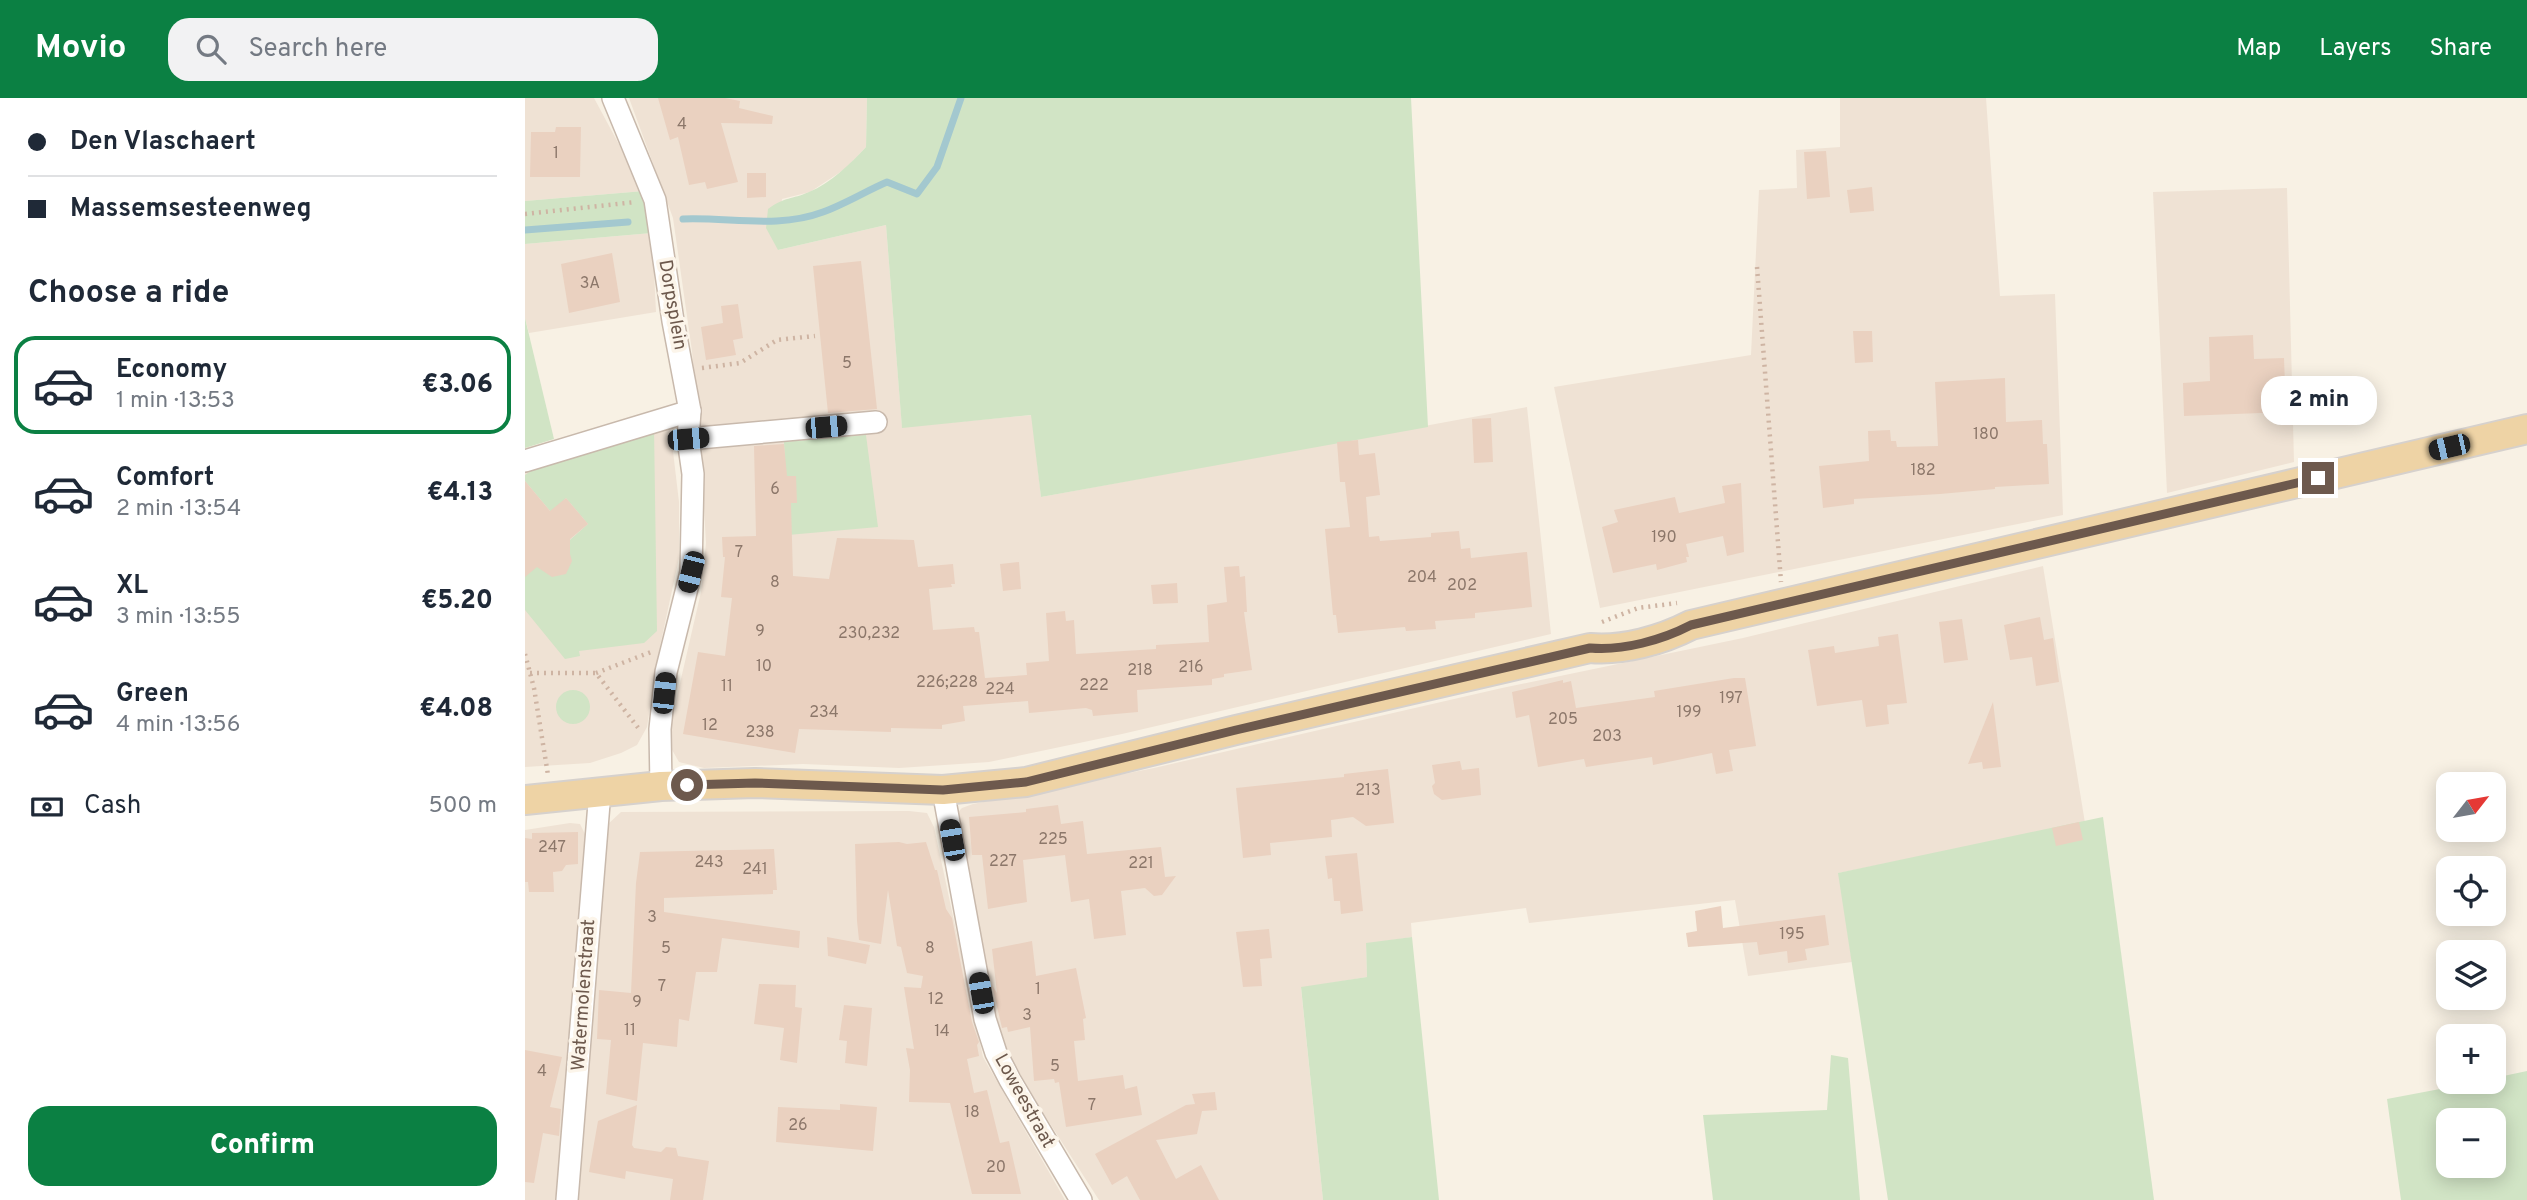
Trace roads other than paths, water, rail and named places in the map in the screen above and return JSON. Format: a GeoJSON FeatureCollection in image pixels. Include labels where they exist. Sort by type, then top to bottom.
{"type":"FeatureCollection","features":[{"type":"Feature","properties":{"kind":"main road"},"geometry":{"type":"LineString","coordinates":[[538,799],[661,786],[755,783],[943,790],[1026,782],[1590,648],[1607,649],[1673,634],[1691,625],[2527,429]]}},
{"type":"Feature","properties":{"kind":"street","name":"Dorpsplein"},"geometry":{"type":"LineString","coordinates":[[613,98],[655,200],[690,411],[688,439],[693,474],[691,572],[666,672],[660,729],[661,786]]}},
{"type":"Feature","properties":{"kind":"street"},"geometry":{"type":"LineString","coordinates":[[525,461],[690,411]]}},
{"type":"Feature","properties":{"kind":"street"},"geometry":{"type":"LineString","coordinates":[[688,439],[876,422]]}},
{"type":"Feature","properties":{"kind":"street","name":"Loweestraat"},"geometry":{"type":"LineString","coordinates":[[943,790],[985,1018],[996,1053],[1081,1200]]}},
{"type":"Feature","properties":{"kind":"street","name":"Watermolenstraat"},"geometry":{"type":"LineString","coordinates":[[567,1200],[600,791]]}},
{"type":"Feature","properties":{"kind":"waterway"},"geometry":{"type":"LineString","coordinates":[[683,219],[771,221],[806,217],[831,209],[887,182],[917,194],[937,167],[961,98]]}},
{"type":"Feature","properties":{"kind":"waterway"},"geometry":{"type":"LineString","coordinates":[[525,230],[628,222]]}}]}
